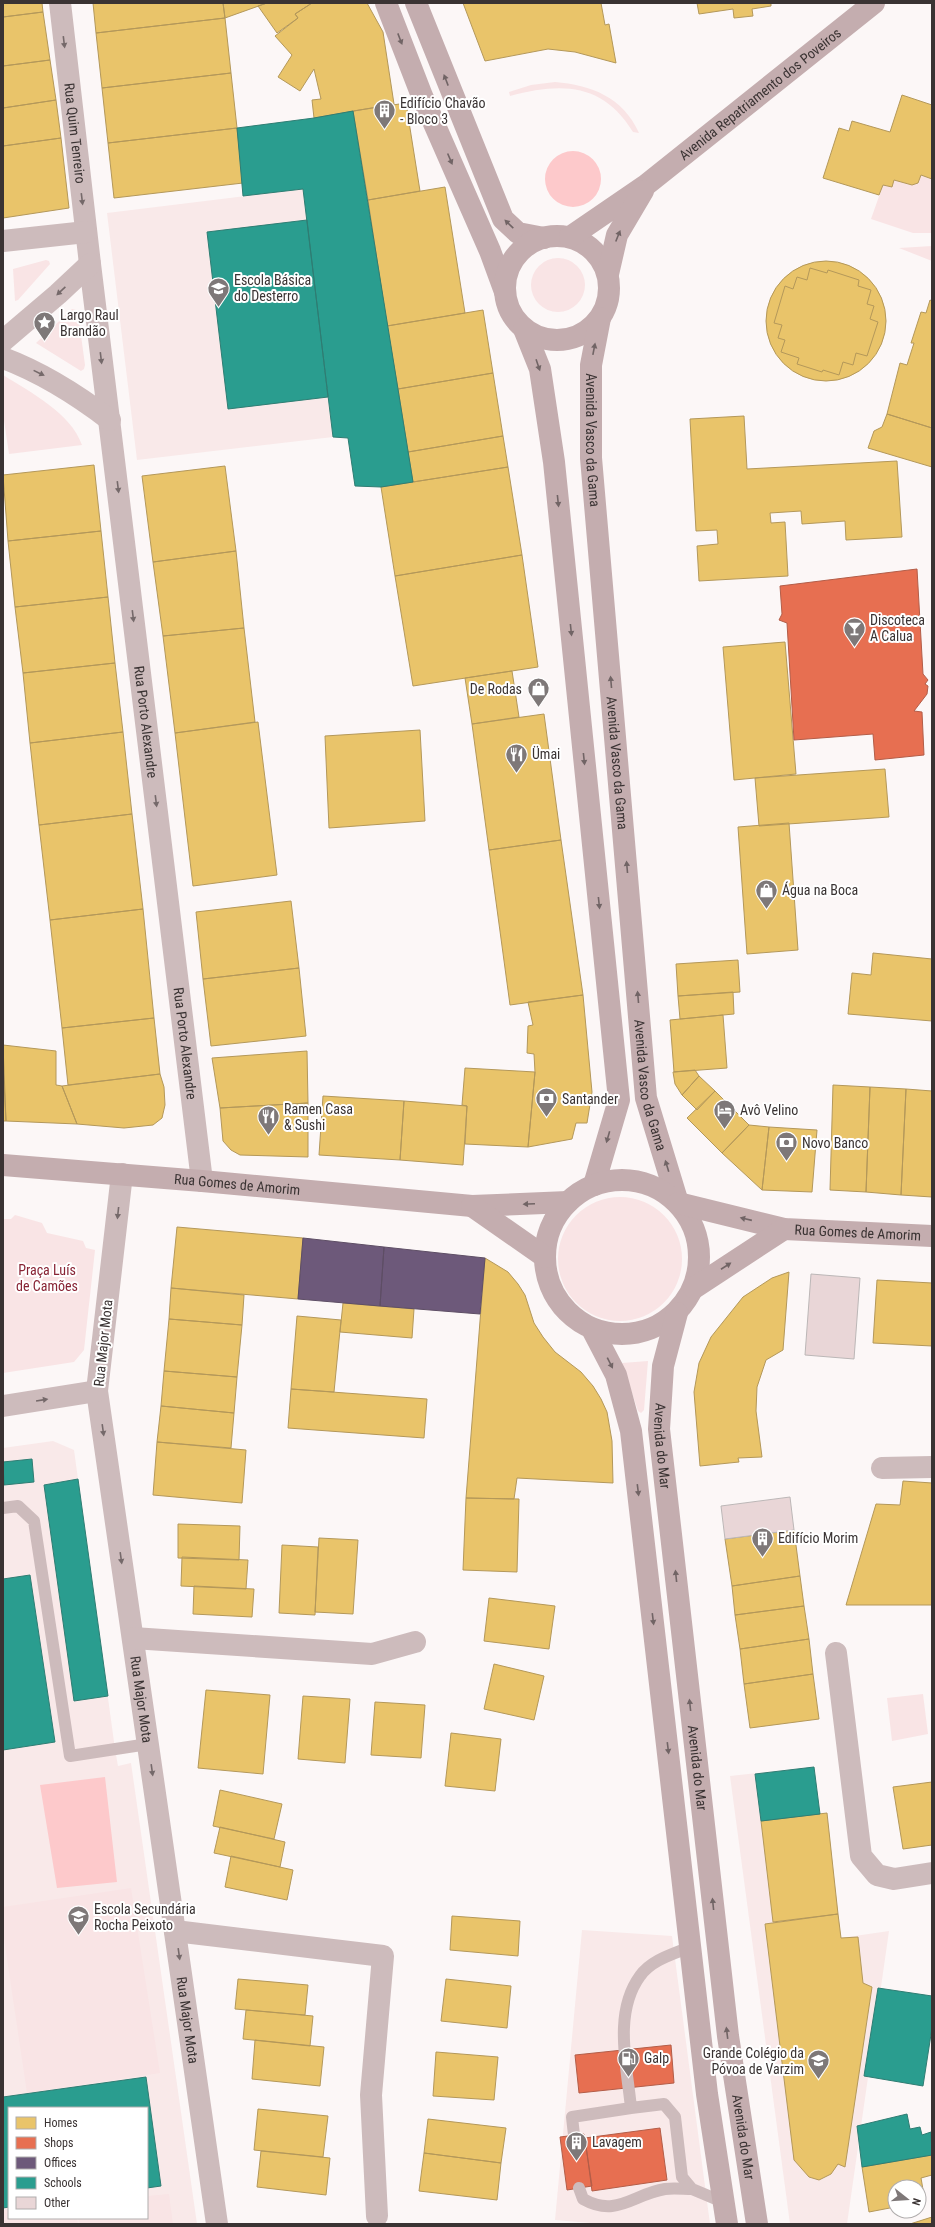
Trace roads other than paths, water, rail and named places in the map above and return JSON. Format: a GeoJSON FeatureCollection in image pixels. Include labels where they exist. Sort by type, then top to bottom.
{"type":"FeatureCollection","features":[{"type":"Feature","properties":{"kind":"main road"},"geometry":{"type":"LineString","coordinates":[[386,3],[422,96],[490,251],[509,307],[524,329],[540,369],[554,462],[619,1100],[594,1186]]}},
{"type":"Feature","properties":{"kind":"main road"},"geometry":{"type":"LineString","coordinates":[[416,3],[503,219],[518,233],[544,238]]}},
{"type":"Feature","properties":{"kind":"main road","name":"Avenida Repatriamento dos Poveiros"},"geometry":{"type":"LineString","coordinates":[[570,237],[646,185],[874,3]]}},
{"type":"Feature","properties":{"kind":"main road","name":"Avenida Repatriamento dos Poveiros"},"geometry":{"type":"LineString","coordinates":[[608,274],[617,235],[646,185]]}},
{"type":"Feature","properties":{"kind":"main road"},"geometry":{"type":"LineString","coordinates":[[506,295],[506,280],[510,265],[519,253],[530,244],[544,238],[557,236],[570,237],[583,242],[594,251],[602,262],[608,274],[609,289],[607,305],[600,318],[583,333],[563,340],[549,340],[536,336],[524,329]]}},
{"type":"Feature","properties":{"kind":"main road","name":"Avenida Vasco da Gama"},"geometry":{"type":"LineString","coordinates":[[600,318],[591,365],[592,458],[646,1098],[678,1203]]}},
{"type":"Feature","properties":{"kind":"main road","name":"Rua Gomes de Amorim"},"geometry":{"type":"LineString","coordinates":[[3,1165],[122,1174],[472,1206],[568,1202]]}},
{"type":"Feature","properties":{"kind":"main road"},"geometry":{"type":"LineString","coordinates":[[623,1180],[653,1186],[678,1203],[694,1228],[700,1258],[694,1288],[677,1313],[651,1330],[622,1335],[592,1329],[567,1312],[551,1286],[545,1257],[551,1227],[568,1202],[594,1186],[623,1180]]}},
{"type":"Feature","properties":{"kind":"main road","name":"Rua Gomes de Amorim"},"geometry":{"type":"LineString","coordinates":[[678,1203],[784,1228],[932,1236]]}},
{"type":"Feature","properties":{"kind":"main road","name":"Rua Gomes de Amorim"},"geometry":{"type":"LineString","coordinates":[[472,1206],[545,1257]]}},
{"type":"Feature","properties":{"kind":"main road","name":"Rua Gomes de Amorim"},"geometry":{"type":"LineString","coordinates":[[694,1288],[784,1228]]}},
{"type":"Feature","properties":{"kind":"main road","name":"Avenida do Mar"},"geometry":{"type":"LineString","coordinates":[[677,1313],[663,1366],[659,1429],[728,2036],[757,2224]]}},
{"type":"Feature","properties":{"kind":"main road","name":"Avenida do Mar"},"geometry":{"type":"LineString","coordinates":[[592,1329],[616,1375],[631,1431],[707,2094],[726,2224]]}},
{"type":"Feature","properties":{"kind":"street","name":"Rua Quim Tenreiro"},"geometry":{"type":"LineString","coordinates":[[60,3],[90,264]]}},
{"type":"Feature","properties":{"kind":"street"},"geometry":{"type":"LineString","coordinates":[[3,240],[86,232]]}},
{"type":"Feature","properties":{"kind":"street"},"geometry":{"type":"LineString","coordinates":[[3,341],[58,294],[90,264]]}},
{"type":"Feature","properties":{"kind":"street","name":"Rua Porto Alexandre"},"geometry":{"type":"LineString","coordinates":[[90,264],[202,1181]]}},
{"type":"Feature","properties":{"kind":"street"},"geometry":{"type":"LineString","coordinates":[[3,358],[53,380],[78,396],[110,420]]}},
{"type":"Feature","properties":{"kind":"street","name":"Rua Major Mota"},"geometry":{"type":"LineString","coordinates":[[122,1174],[97,1391],[218,2224]]}},
{"type":"Feature","properties":{"kind":"street"},"geometry":{"type":"LineString","coordinates":[[3,1406],[97,1391]]}},
{"type":"Feature","properties":{"kind":"street"},"geometry":{"type":"LineString","coordinates":[[882,1468],[932,1467]]}},
{"type":"Feature","properties":{"kind":"street"},"geometry":{"type":"LineString","coordinates":[[133,1638],[372,1654],[415,1642]]}},
{"type":"Feature","properties":{"kind":"street"},"geometry":{"type":"LineString","coordinates":[[836,1653],[861,1856],[876,1875],[894,1879],[932,1873]]}},
{"type":"Feature","properties":{"kind":"street"},"geometry":{"type":"LineString","coordinates":[[175,1931],[382,1956],[371,2095],[377,2216]]}},
{"type":"Feature","properties":{"kind":"lane"},"geometry":{"type":"LineString","coordinates":[[3,1508],[18,1506],[34,1521],[70,1756],[148,1744]]}},
{"type":"Feature","properties":{"kind":"lane"},"geometry":{"type":"LineString","coordinates":[[631,2108],[624,2037],[626,2007],[640,1975],[661,1958],[690,1947]]}},
{"type":"Feature","properties":{"kind":"lane"},"geometry":{"type":"LineString","coordinates":[[574,2135],[572,2117],[664,2104],[675,2117],[682,2176],[692,2189]]}},
{"type":"Feature","properties":{"kind":"lane"},"geometry":{"type":"LineString","coordinates":[[579,2188],[583,2199],[593,2205],[606,2207],[620,2206],[650,2193],[665,2189],[692,2189],[723,2202]]}},
{"type":"Feature","properties":{"kind":"place","name":"Edifício Chavão - Bloco 3"},"geometry":{"type":"Point","coordinates":[384,130]}},
{"type":"Feature","properties":{"kind":"place","name":"Escola Básica do Desterro"},"geometry":{"type":"Point","coordinates":[218,308]}},
{"type":"Feature","properties":{"kind":"place","name":"Largo Raul Brandão"},"geometry":{"type":"Point","coordinates":[44,342]}},
{"type":"Feature","properties":{"kind":"place","name":"Discoteca A Calua"},"geometry":{"type":"Point","coordinates":[855,648]}},
{"type":"Feature","properties":{"kind":"place","name":"De Rodas"},"geometry":{"type":"Point","coordinates":[538,708]}},
{"type":"Feature","properties":{"kind":"place","name":"Ümai"},"geometry":{"type":"Point","coordinates":[517,774]}},
{"type":"Feature","properties":{"kind":"place","name":"Água na Boca"},"geometry":{"type":"Point","coordinates":[767,910]}},
{"type":"Feature","properties":{"kind":"place","name":"Santander"},"geometry":{"type":"Point","coordinates":[546,1118]}},
{"type":"Feature","properties":{"kind":"place","name":"Avô Velino"},"geometry":{"type":"Point","coordinates":[724,1130]}},
{"type":"Feature","properties":{"kind":"place","name":"Ramen Casa & Sushi"},"geometry":{"type":"Point","coordinates":[268,1136]}},
{"type":"Feature","properties":{"kind":"place","name":"Novo Banco"},"geometry":{"type":"Point","coordinates":[787,1162]}},
{"type":"Feature","properties":{"kind":"place","name":"Edifício Morim"},"geometry":{"type":"Point","coordinates":[763,1558]}},
{"type":"Feature","properties":{"kind":"place","name":"Escola Secundária Rocha Peixoto"},"geometry":{"type":"Point","coordinates":[79,1936]}},
{"type":"Feature","properties":{"kind":"place","name":"Galp"},"geometry":{"type":"Point","coordinates":[629,2078]}},
{"type":"Feature","properties":{"kind":"place","name":"Grande Colégio da Póvoa de Varzim"},"geometry":{"type":"Point","coordinates":[819,2080]}},
{"type":"Feature","properties":{"kind":"place","name":"Lavagem"},"geometry":{"type":"Point","coordinates":[576,2162]}},
{"type":"Feature","properties":{"kind":"park label","name":"Praça Luís de Camões"},"geometry":{"type":"Point","coordinates":[47,1278]}}]}
